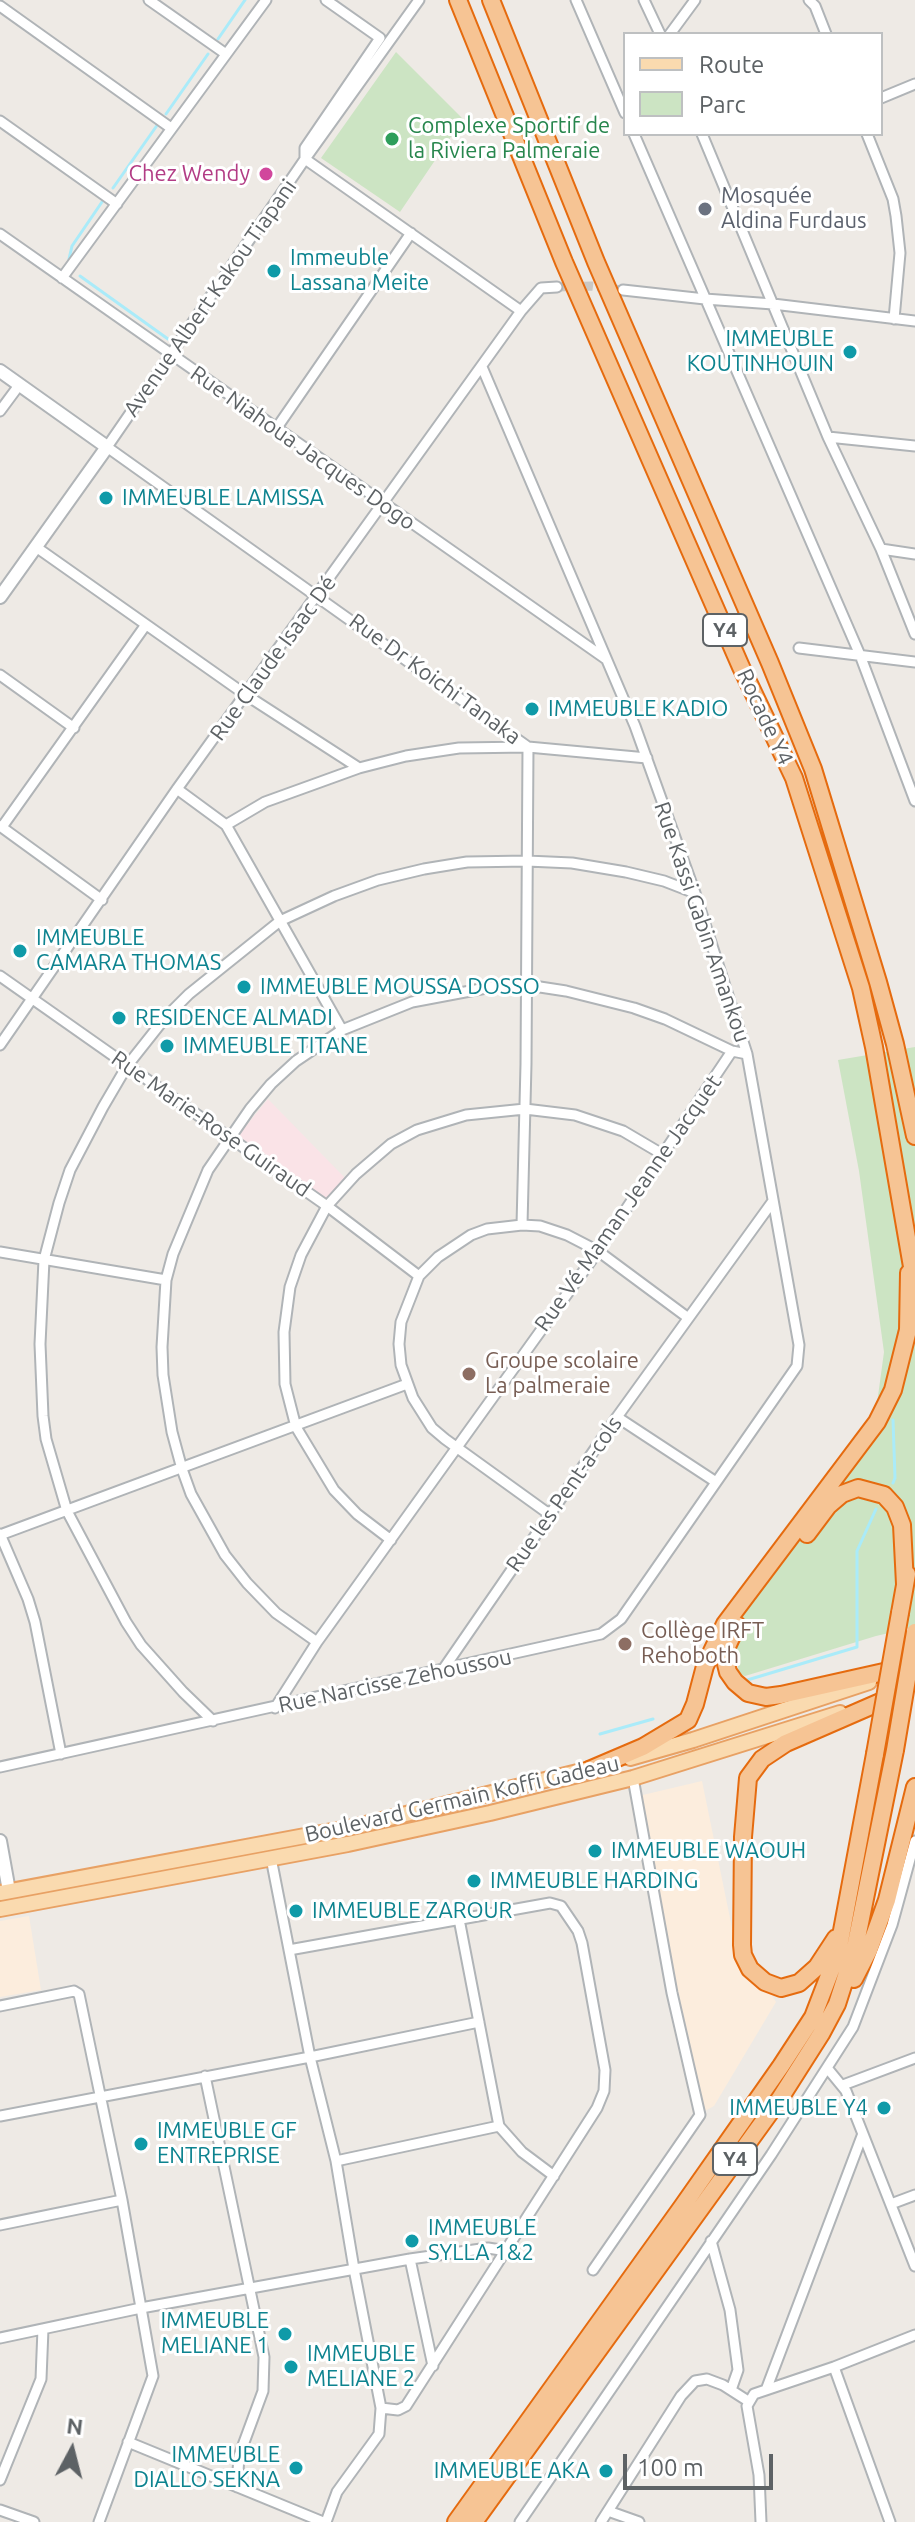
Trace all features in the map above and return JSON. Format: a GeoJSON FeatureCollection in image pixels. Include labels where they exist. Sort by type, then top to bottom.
{"type":"FeatureCollection","features":[{"type":"Feature","properties":{"kind":"highway","name":"Rocade Y4"},"geometry":{"type":"LineString","coordinates":[[458,0],[564,262],[741,667],[794,778],[861,988],[882,1088],[915,1284]]}},
{"type":"Feature","properties":{"kind":"highway","name":"Rocade Y4"},"geometry":{"type":"LineString","coordinates":[[491,0],[596,262],[813,769],[878,982],[915,1136]]}},
{"type":"Feature","properties":{"kind":"highway"},"geometry":{"type":"LineString","coordinates":[[589,1770],[643,1747],[688,1720],[705,1666],[725,1624],[877,1422],[893,1390],[908,1330],[910,1287],[907,1239]]}},
{"type":"Feature","properties":{"kind":"highway"},"geometry":{"type":"LineString","coordinates":[[905,1584],[902,1525],[895,1507],[884,1495],[872,1490],[858,1488],[842,1494],[828,1506],[741,1619],[724,1653],[728,1672],[735,1682],[748,1693],[766,1697],[915,1666]]}},
{"type":"Feature","properties":{"kind":"highway","name":"Y4"},"geometry":{"type":"LineString","coordinates":[[456,2522],[802,2036],[828,1980],[847,1911],[915,1526]]}},
{"type":"Feature","properties":{"kind":"highway","name":"Y4"},"geometry":{"type":"LineString","coordinates":[[474,2522],[779,2100],[837,2004],[855,1948],[915,1632]]}},
{"type":"Feature","properties":{"kind":"highway"},"geometry":{"type":"LineString","coordinates":[[847,1911],[835,1939],[817,1967],[799,1983],[781,1988],[765,1982],[750,1969],[742,1945],[743,1837],[748,1778],[762,1759],[786,1743],[894,1696]]}},
{"type":"Feature","properties":{"kind":"highway"},"geometry":{"type":"LineString","coordinates":[[837,2004],[869,1950],[887,1900],[915,1787]]}},
{"type":"Feature","properties":{"kind":"main road","name":"Boulevard Germain Koffi Gadeau"},"geometry":{"type":"LineString","coordinates":[[4,1892],[353,1827],[589,1770],[693,1740],[915,1666]]}},
{"type":"Feature","properties":{"kind":"main road","name":"Boulevard Germain Koffi Gadeau"},"geometry":{"type":"LineString","coordinates":[[0,1909],[461,1820],[633,1778],[915,1690]]}},
{"type":"Feature","properties":{"kind":"street"},"geometry":{"type":"LineString","coordinates":[[149,0],[226,54]]}},
{"type":"Feature","properties":{"kind":"street"},"geometry":{"type":"LineString","coordinates":[[62,278],[266,0]]}},
{"type":"Feature","properties":{"kind":"street"},"geometry":{"type":"LineString","coordinates":[[326,0],[380,38],[305,148],[305,159],[521,311]]}},
{"type":"Feature","properties":{"kind":"street","name":"Avenue Albert Kakou Tiapani"},"geometry":{"type":"LineString","coordinates":[[0,597],[419,0]]}},
{"type":"Feature","properties":{"kind":"street"},"geometry":{"type":"LineString","coordinates":[[576,0],[623,108]]}},
{"type":"Feature","properties":{"kind":"street"},"geometry":{"type":"LineString","coordinates":[[644,0],[659,32]]}},
{"type":"Feature","properties":{"kind":"street"},"geometry":{"type":"LineString","coordinates":[[671,32],[695,0]]}},
{"type":"Feature","properties":{"kind":"street"},"geometry":{"type":"LineString","coordinates":[[809,0],[815,6],[825,32]]}},
{"type":"Feature","properties":{"kind":"street"},"geometry":{"type":"LineString","coordinates":[[0,6],[171,128]]}},
{"type":"Feature","properties":{"kind":"street"},"geometry":{"type":"LineString","coordinates":[[883,97],[915,84]]}},
{"type":"Feature","properties":{"kind":"street"},"geometry":{"type":"LineString","coordinates":[[0,121],[117,204]]}},
{"type":"Feature","properties":{"kind":"street"},"geometry":{"type":"LineString","coordinates":[[635,136],[860,655],[915,801]]}},
{"type":"Feature","properties":{"kind":"street"},"geometry":{"type":"LineString","coordinates":[[703,136],[828,437],[881,549],[915,634]]}},
{"type":"Feature","properties":{"kind":"street"},"geometry":{"type":"LineString","coordinates":[[868,136],[893,199],[896,216],[900,253],[894,319]]}},
{"type":"Feature","properties":{"kind":"street"},"geometry":{"type":"LineString","coordinates":[[276,429],[411,233]]}},
{"type":"Feature","properties":{"kind":"street","name":"Rue Niahoua Jacques Dogo"},"geometry":{"type":"LineString","coordinates":[[0,234],[607,660]]}},
{"type":"Feature","properties":{"kind":"street","name":"Rue Claude Isaac Dé"},"geometry":{"type":"LineString","coordinates":[[0,1045],[177,789],[521,311],[541,288],[557,287]]}},
{"type":"Feature","properties":{"kind":"street"},"geometry":{"type":"LineString","coordinates":[[623,290],[915,321]]}},
{"type":"Feature","properties":{"kind":"street","name":"Rue Kassi Gabin Amankou"},"geometry":{"type":"LineString","coordinates":[[482,367],[647,758],[747,1054],[799,1345],[797,1366],[716,1482]]}},
{"type":"Feature","properties":{"kind":"street"},"geometry":{"type":"LineString","coordinates":[[0,371],[107,447]]}},
{"type":"Feature","properties":{"kind":"street"},"geometry":{"type":"LineString","coordinates":[[0,411],[20,384]]}},
{"type":"Feature","properties":{"kind":"street"},"geometry":{"type":"LineString","coordinates":[[828,437],[915,446]]}},
{"type":"Feature","properties":{"kind":"street","name":"Rue Dr Koichi Tanaka"},"geometry":{"type":"LineString","coordinates":[[107,447],[528,747],[522,1225]]}},
{"type":"Feature","properties":{"kind":"street"},"geometry":{"type":"LineString","coordinates":[[36,547],[145,626],[359,768]]}},
{"type":"Feature","properties":{"kind":"street"},"geometry":{"type":"LineString","coordinates":[[881,549],[915,554]]}},
{"type":"Feature","properties":{"kind":"street"},"geometry":{"type":"LineString","coordinates":[[102,900],[1,827],[145,626]]}},
{"type":"Feature","properties":{"kind":"street"},"geometry":{"type":"LineString","coordinates":[[799,648],[915,662]]}},
{"type":"Feature","properties":{"kind":"street"},"geometry":{"type":"LineString","coordinates":[[0,675],[74,728]]}},
{"type":"Feature","properties":{"kind":"street"},"geometry":{"type":"LineString","coordinates":[[226,825],[265,802],[359,768],[459,748],[528,747],[647,758]]}},
{"type":"Feature","properties":{"kind":"street"},"geometry":{"type":"LineString","coordinates":[[177,789],[226,825],[342,1030]]}},
{"type":"Feature","properties":{"kind":"street"},"geometry":{"type":"LineString","coordinates":[[213,1721],[141,1645],[107,1589],[67,1511],[53,1469],[43,1416],[41,1293],[44,1260],[70,1170],[127,1066],[165,1018],[189,994],[280,921],[378,880],[467,862],[527,861],[572,863],[626,872],[664,881],[695,893]]}},
{"type":"Feature","properties":{"kind":"street","name":"Rue Marie-Rose Guiraud"},"geometry":{"type":"LineString","coordinates":[[0,976],[327,1206],[419,1276]]}},
{"type":"Feature","properties":{"kind":"street"},"geometry":{"type":"LineString","coordinates":[[317,1642],[276,1613],[225,1555],[191,1494],[172,1432],[163,1375],[166,1280],[196,1194],[230,1137],[271,1084],[296,1061],[342,1030],[412,1002],[445,994],[502,985],[566,991],[634,1008],[732,1051],[747,1054]]}},
{"type":"Feature","properties":{"kind":"street","name":"Rue Vé Maman Jeanne Jacquet"},"geometry":{"type":"LineString","coordinates":[[275,1708],[317,1642],[598,1251],[732,1051]]}},
{"type":"Feature","properties":{"kind":"street"},"geometry":{"type":"LineString","coordinates":[[391,1540],[357,1514],[334,1490],[296,1427],[285,1384],[286,1307],[290,1287],[301,1255],[327,1206],[374,1157],[391,1144],[445,1119],[466,1115],[525,1109],[575,1115],[623,1131],[662,1154]]}},
{"type":"Feature","properties":{"kind":"street","name":"Rue les Pent-a-cols"},"geometry":{"type":"LineString","coordinates":[[442,1671],[687,1317],[773,1201]]}},
{"type":"Feature","properties":{"kind":"street"},"geometry":{"type":"LineString","coordinates":[[549,1514],[456,1447],[427,1421],[407,1384],[400,1354],[401,1322],[419,1276],[438,1257],[471,1235],[487,1229],[522,1225],[554,1229],[598,1251],[687,1317]]}},
{"type":"Feature","properties":{"kind":"street"},"geometry":{"type":"LineString","coordinates":[[0,1252],[166,1280]]}},
{"type":"Feature","properties":{"kind":"street"},"geometry":{"type":"LineString","coordinates":[[61,1754],[35,1622],[0,1534],[407,1384]]}},
{"type":"Feature","properties":{"kind":"street"},"geometry":{"type":"LineString","coordinates":[[617,1417],[716,1482]]}},
{"type":"Feature","properties":{"kind":"street","name":"Rue Narcisse Zehoussou"},"geometry":{"type":"LineString","coordinates":[[0,1767],[583,1640],[610,1629],[621,1619],[716,1482]]}},
{"type":"Feature","properties":{"kind":"street"},"geometry":{"type":"LineString","coordinates":[[593,2270],[700,2115],[672,1993],[633,1778]]}},
{"type":"Feature","properties":{"kind":"street"},"geometry":{"type":"LineString","coordinates":[[0,1841],[4,1892]]}},
{"type":"Feature","properties":{"kind":"street"},"geometry":{"type":"LineString","coordinates":[[520,2522],[828,2069],[853,2027],[902,1894],[915,1841]]}},
{"type":"Feature","properties":{"kind":"street"},"geometry":{"type":"LineString","coordinates":[[128,2442],[324,2522],[337,2492],[379,2434],[381,2408],[336,2161],[310,2057],[271,1858]]}},
{"type":"Feature","properties":{"kind":"street"},"geometry":{"type":"LineString","coordinates":[[289,1950],[556,1903],[561,1906],[582,1943],[605,2070],[604,2091],[597,2108],[406,2406],[398,2410],[381,2408]]}},
{"type":"Feature","properties":{"kind":"street"},"geometry":{"type":"LineString","coordinates":[[459,1919],[499,2126],[522,2152],[554,2176]]}},
{"type":"Feature","properties":{"kind":"street"},"geometry":{"type":"LineString","coordinates":[[0,2006],[77,1992],[122,2200],[153,2376],[99,2522]]}},
{"type":"Feature","properties":{"kind":"street"},"geometry":{"type":"LineString","coordinates":[[0,2116],[479,2022]]}},
{"type":"Feature","properties":{"kind":"street"},"geometry":{"type":"LineString","coordinates":[[843,2085],[915,2058]]}},
{"type":"Feature","properties":{"kind":"street"},"geometry":{"type":"LineString","coordinates":[[828,2069],[843,2085],[915,2266]]}},
{"type":"Feature","properties":{"kind":"street"},"geometry":{"type":"LineString","coordinates":[[205,2076],[264,2357],[263,2391],[239,2456],[237,2487]]}},
{"type":"Feature","properties":{"kind":"street"},"geometry":{"type":"LineString","coordinates":[[336,2161],[499,2126]]}},
{"type":"Feature","properties":{"kind":"street"},"geometry":{"type":"LineString","coordinates":[[766,2390],[862,2136]]}},
{"type":"Feature","properties":{"kind":"street"},"geometry":{"type":"LineString","coordinates":[[891,2204],[915,2195]]}},
{"type":"Feature","properties":{"kind":"street"},"geometry":{"type":"LineString","coordinates":[[0,2225],[122,2200]]}},
{"type":"Feature","properties":{"kind":"street"},"geometry":{"type":"LineString","coordinates":[[711,2241],[730,2310],[738,2370],[731,2390]]}},
{"type":"Feature","properties":{"kind":"street"},"geometry":{"type":"LineString","coordinates":[[0,2338],[141,2308],[410,2259],[488,2248],[507,2251]]}},
{"type":"Feature","properties":{"kind":"street"},"geometry":{"type":"LineString","coordinates":[[410,2259],[433,2366]]}},
{"type":"Feature","properties":{"kind":"street"},"geometry":{"type":"LineString","coordinates":[[0,2480],[41,2379],[43,2329]]}},
{"type":"Feature","properties":{"kind":"street"},"geometry":{"type":"LineString","coordinates":[[761,2522],[759,2475],[749,2427],[748,2401],[754,2394],[915,2335]]}},
{"type":"Feature","properties":{"kind":"street"},"geometry":{"type":"LineString","coordinates":[[834,2367],[890,2522]]}},
{"type":"Feature","properties":{"kind":"street"},"geometry":{"type":"LineString","coordinates":[[601,2522],[681,2396],[695,2381],[707,2379],[748,2401]]}},
{"type":"Feature","properties":{"kind":"street"},"geometry":{"type":"LineString","coordinates":[[0,2510],[34,2522]]}},
{"type":"Feature","properties":{"kind":"street"},"geometry":{"type":"LineString","coordinates":[[608,2511],[639,2522]]}},
{"type":"Feature","properties":{"kind":"shaded area"},"geometry":{"type":"Polygon","coordinates":[[[268,1099],[347,1180],[326,1202],[237,1137],[268,1099]]]}},
{"type":"Feature","properties":{"kind":"shaded area"},"geometry":{"type":"Polygon","coordinates":[[[702,1781],[741,1972],[756,1986],[771,1994],[776,2002],[714,2106],[694,2117],[671,2017],[630,1798],[702,1781]]]}},
{"type":"Feature","properties":{"kind":"shaded area"},"geometry":{"type":"Polygon","coordinates":[[[29,1916],[41,1990],[0,1997],[0,1921],[29,1916]]]}},
{"type":"Feature","properties":{"kind":"green space","name":"Complexe Sportif de la Riviera Palmeraie"},"geometry":{"type":"Polygon","coordinates":[[[396,52],[463,119],[400,212],[321,158],[396,52]]]}},
{"type":"Feature","properties":{"kind":"green space"},"geometry":{"type":"Polygon","coordinates":[[[915,1047],[915,1627],[745,1676],[739,1674],[732,1623],[870,1442],[878,1396],[884,1352],[859,1171],[838,1060],[915,1047]]]}},
{"type":"Feature","properties":{"kind":"waterway"},"geometry":{"type":"LineString","coordinates":[[218,39],[245,0]]}},
{"type":"Feature","properties":{"kind":"waterway"},"geometry":{"type":"LineString","coordinates":[[166,114],[208,54]]}},
{"type":"Feature","properties":{"kind":"waterway"},"geometry":{"type":"LineString","coordinates":[[113,188],[158,124]]}},
{"type":"Feature","properties":{"kind":"waterway"},"geometry":{"type":"LineString","coordinates":[[69,259],[72,246],[104,199]]}},
{"type":"Feature","properties":{"kind":"waterway"},"geometry":{"type":"LineString","coordinates":[[80,276],[168,339]]}},
{"type":"Feature","properties":{"kind":"waterway"},"geometry":{"type":"LineString","coordinates":[[893,1420],[893,1483]]}},
{"type":"Feature","properties":{"kind":"waterway"},"geometry":{"type":"LineString","coordinates":[[744,1681],[857,1647],[857,1551],[876,1509]]}},
{"type":"Feature","properties":{"kind":"waterway"},"geometry":{"type":"LineString","coordinates":[[600,1734],[653,1719]]}},
{"type":"Feature","properties":{"kind":"tunnel"},"geometry":{"type":"LineString","coordinates":[[557,287],[591,286],[623,290]]}},
{"type":"Feature","properties":{"kind":"place","name":"Complexe Sportif de la Riviera Palmeraie"},"geometry":{"type":"Point","coordinates":[392,139]}},
{"type":"Feature","properties":{"kind":"place","name":"Chez Wendy"},"geometry":{"type":"Point","coordinates":[266,174]}},
{"type":"Feature","properties":{"kind":"place","name":"Mosquée Aldina Furdaus"},"geometry":{"type":"Point","coordinates":[705,209]}},
{"type":"Feature","properties":{"kind":"place","name":"Immeuble Lassana Meite"},"geometry":{"type":"Point","coordinates":[274,271]}},
{"type":"Feature","properties":{"kind":"place","name":"IMMEUBLE KOUTINHOUIN"},"geometry":{"type":"Point","coordinates":[850,352]}},
{"type":"Feature","properties":{"kind":"place","name":"IMMEUBLE LAMISSA"},"geometry":{"type":"Point","coordinates":[106,498]}},
{"type":"Feature","properties":{"kind":"place","name":"IMMEUBLE KADIO"},"geometry":{"type":"Point","coordinates":[532,709]}},
{"type":"Feature","properties":{"kind":"place","name":"IMMEUBLE CAMARA THOMAS"},"geometry":{"type":"Point","coordinates":[20,951]}},
{"type":"Feature","properties":{"kind":"place","name":"IMMEUBLE MOUSSA DOSSO"},"geometry":{"type":"Point","coordinates":[244,987]}},
{"type":"Feature","properties":{"kind":"place","name":"RESIDENCE ALMADI"},"geometry":{"type":"Point","coordinates":[119,1018]}},
{"type":"Feature","properties":{"kind":"place","name":"IMMEUBLE TITANE"},"geometry":{"type":"Point","coordinates":[167,1046]}},
{"type":"Feature","properties":{"kind":"place","name":"Groupe scolaire La palmeraie"},"geometry":{"type":"Point","coordinates":[469,1374]}},
{"type":"Feature","properties":{"kind":"place","name":"Collège IRFT Rehoboth"},"geometry":{"type":"Point","coordinates":[625,1644]}},
{"type":"Feature","properties":{"kind":"place","name":"IMMEUBLE WAOUH"},"geometry":{"type":"Point","coordinates":[595,1851]}},
{"type":"Feature","properties":{"kind":"place","name":"IMMEUBLE HARDING"},"geometry":{"type":"Point","coordinates":[474,1881]}},
{"type":"Feature","properties":{"kind":"place","name":"IMMEUBLE ZAROUR"},"geometry":{"type":"Point","coordinates":[296,1911]}},
{"type":"Feature","properties":{"kind":"place","name":"IMMEUBLE Y4"},"geometry":{"type":"Point","coordinates":[884,2108]}},
{"type":"Feature","properties":{"kind":"place","name":"IMMEUBLE GF ENTREPRISE"},"geometry":{"type":"Point","coordinates":[141,2144]}},
{"type":"Feature","properties":{"kind":"place","name":"IMMEUBLE SYLLA 1&2"},"geometry":{"type":"Point","coordinates":[412,2241]}},
{"type":"Feature","properties":{"kind":"place","name":"IMMEUBLE MELIANE 1"},"geometry":{"type":"Point","coordinates":[285,2334]}},
{"type":"Feature","properties":{"kind":"place","name":"IMMEUBLE MELIANE 2"},"geometry":{"type":"Point","coordinates":[291,2367]}},
{"type":"Feature","properties":{"kind":"place","name":"IMMEUBLE DIALLO SEKNA"},"geometry":{"type":"Point","coordinates":[296,2468]}},
{"type":"Feature","properties":{"kind":"place","name":"IMMEUBLE AKA"},"geometry":{"type":"Point","coordinates":[606,2471]}}]}
